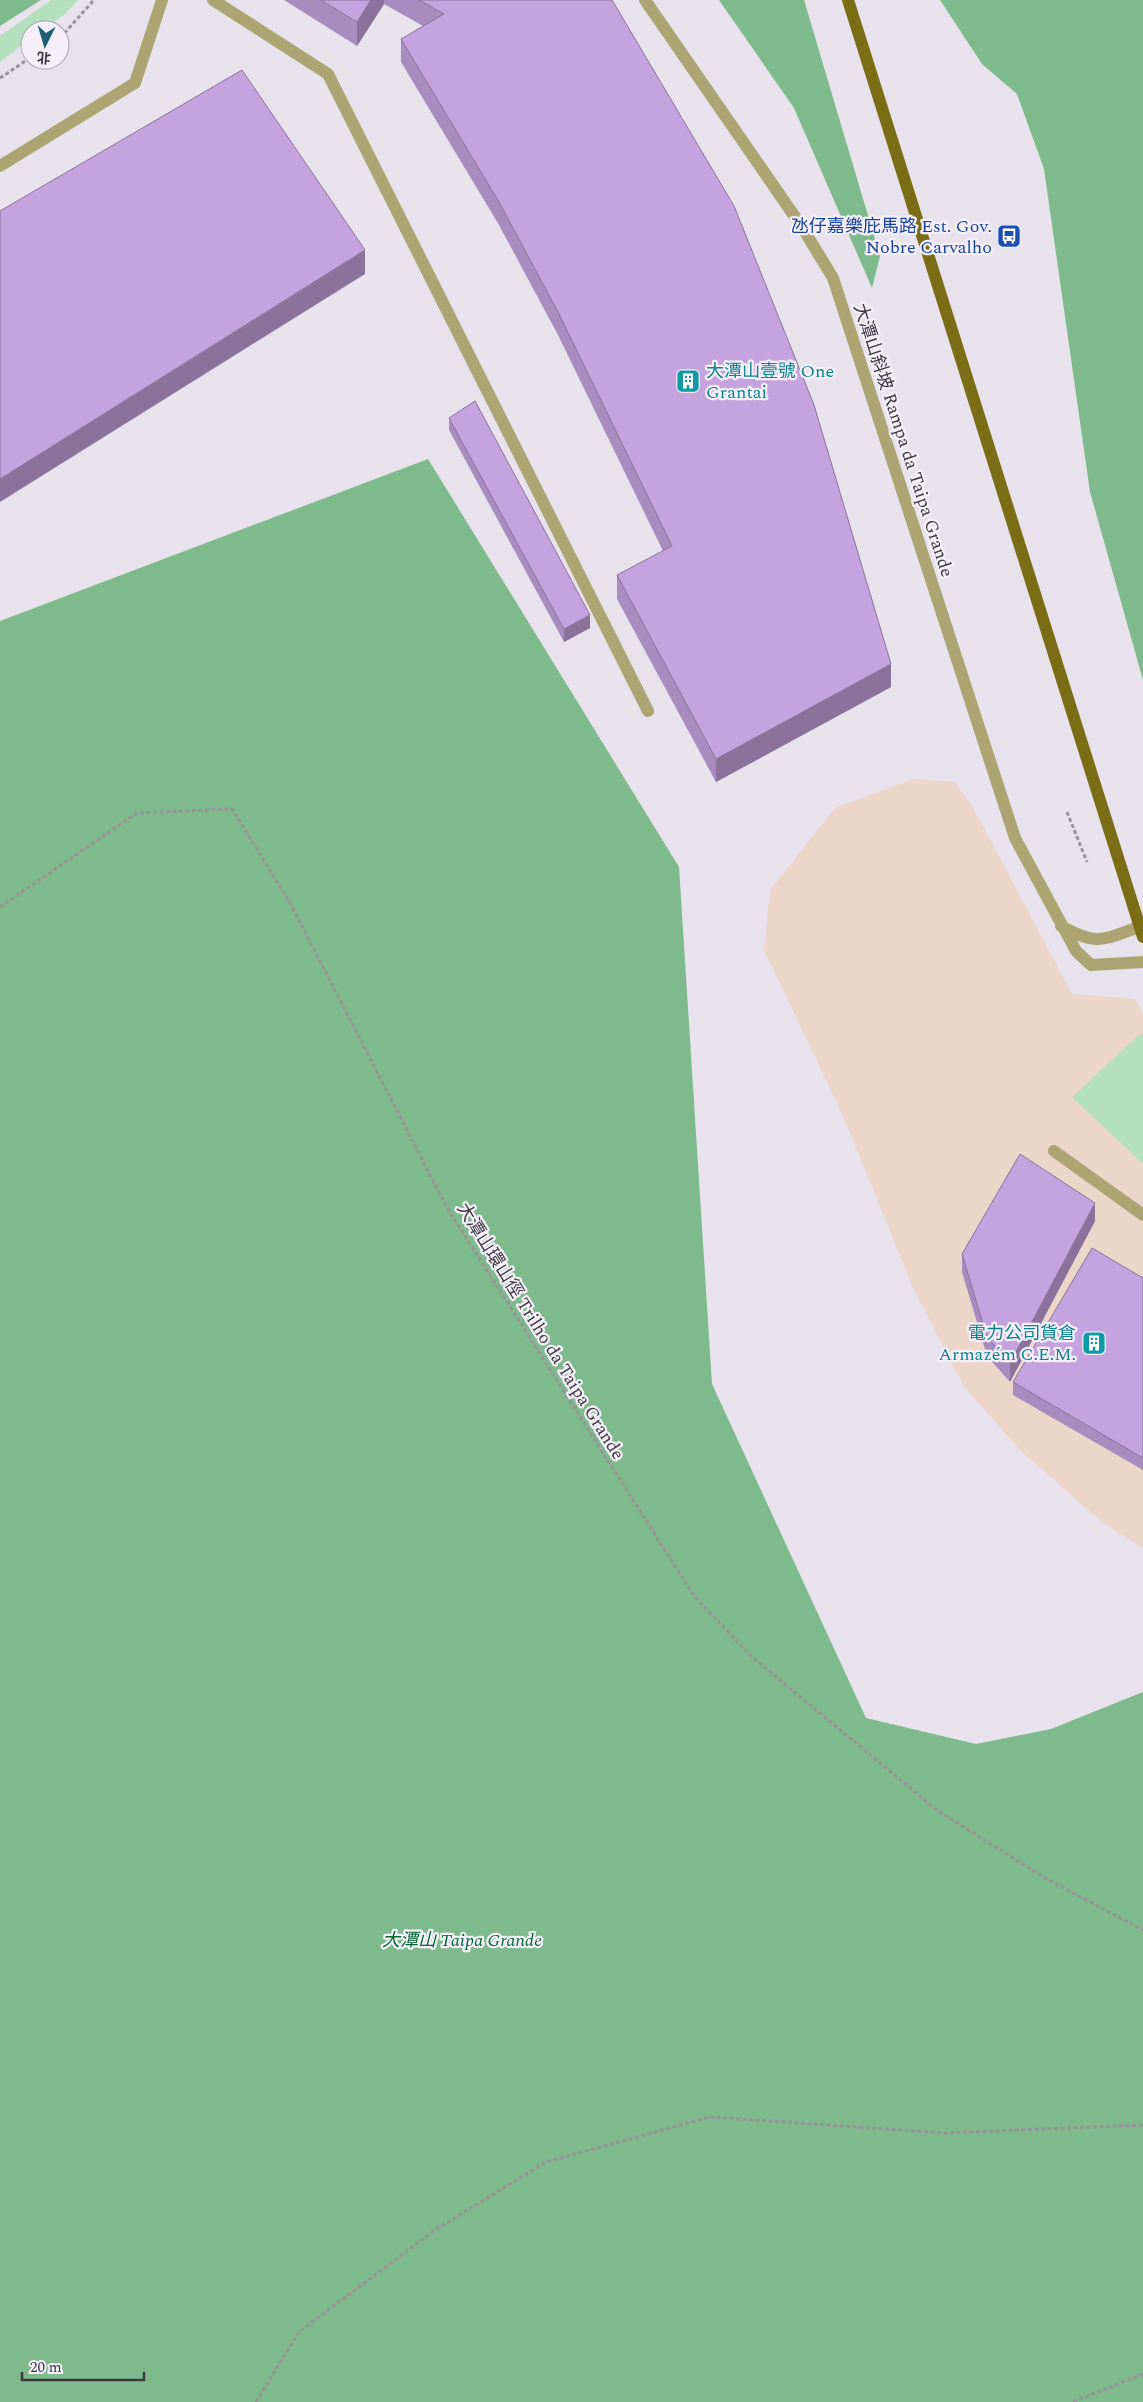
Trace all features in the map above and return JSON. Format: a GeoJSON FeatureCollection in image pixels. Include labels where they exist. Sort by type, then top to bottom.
{"type":"FeatureCollection","features":[{"type":"Feature","properties":{"kind":"main road"},"geometry":{"type":"LineString","coordinates":[[848,0],[1141,932]]}},
{"type":"Feature","properties":{"kind":"street"},"geometry":{"type":"LineString","coordinates":[[0,166],[135,83],[162,0]]}},
{"type":"Feature","properties":{"kind":"street"},"geometry":{"type":"LineString","coordinates":[[213,0],[328,74],[648,711]]}},
{"type":"Feature","properties":{"kind":"street","name":"大潭山斜坡 Rampa da Taipa Grande"},"geometry":{"type":"LineString","coordinates":[[645,0],[802,227],[833,278],[1015,838],[1076,951],[1091,965],[1143,962]]}},
{"type":"Feature","properties":{"kind":"street"},"geometry":{"type":"LineString","coordinates":[[1061,926],[1081,937],[1092,940],[1141,932]]}},
{"type":"Feature","properties":{"kind":"street"},"geometry":{"type":"LineString","coordinates":[[1054,1151],[1143,1215]]}},
{"type":"Feature","properties":{"kind":"path"},"geometry":{"type":"LineString","coordinates":[[70,27],[94,0]]}},
{"type":"Feature","properties":{"kind":"path"},"geometry":{"type":"LineString","coordinates":[[0,78],[20,65]]}},
{"type":"Feature","properties":{"kind":"path","name":"大潭山環山徑 Trilho da Taipa Grande"},"geometry":{"type":"LineString","coordinates":[[0,907],[137,813],[232,809],[289,901],[446,1206],[694,1596],[751,1656],[938,1811],[1047,1879],[1143,1930]]}},
{"type":"Feature","properties":{"kind":"path"},"geometry":{"type":"LineString","coordinates":[[256,2402],[299,2332],[435,2230],[546,2162],[710,2117],[944,2133],[1143,2125]]}},
{"type":"Feature","properties":{"kind":"path"},"geometry":{"type":"LineString","coordinates":[[1072,2402],[1143,2374]]}},
{"type":"Feature","properties":{"kind":"shaded area","name":"電力公司貨倉 Armazém C.E.M."},"geometry":{"type":"Polygon","coordinates":[[[913,779],[955,782],[974,809],[1072,994],[1135,999],[1143,1014],[1143,1548],[1103,1523],[1021,1451],[964,1387],[913,1288],[844,1118],[764,950],[770,890],[835,808],[913,779]]]}},
{"type":"Feature","properties":{"kind":"green space"},"geometry":{"type":"Polygon","coordinates":[[[0,0],[41,0],[0,26],[0,0]]]}},
{"type":"Feature","properties":{"kind":"green space"},"geometry":{"type":"Polygon","coordinates":[[[51,0],[78,0],[57,20],[23,20],[51,0]]]}},
{"type":"Feature","properties":{"kind":"green space"},"geometry":{"type":"Polygon","coordinates":[[[719,0],[804,0],[880,256],[872,288],[794,108],[719,0]]]}},
{"type":"Feature","properties":{"kind":"green space"},"geometry":{"type":"Polygon","coordinates":[[[940,0],[1143,0],[1143,680],[1090,492],[1044,169],[1017,94],[982,64],[940,0]]]}},
{"type":"Feature","properties":{"kind":"green space"},"geometry":{"type":"Polygon","coordinates":[[[20,22],[20,47],[0,62],[0,36],[20,22]]]}},
{"type":"Feature","properties":{"kind":"green space","name":"大潭山 Taipa Grande"},"geometry":{"type":"Polygon","coordinates":[[[428,459],[679,867],[712,1384],[866,1718],[976,1744],[1051,1729],[1143,1692],[1143,2402],[0,2402],[0,621],[428,459]]]}},
{"type":"Feature","properties":{"kind":"green space"},"geometry":{"type":"Polygon","coordinates":[[[1142,1032],[1143,1034],[1143,1164],[1072,1097],[1142,1032]]]}},
{"type":"Feature","properties":{"kind":"building"},"geometry":{"type":"Polygon","coordinates":[[[321,0],[371,0],[357,22],[321,0]]]}},
{"type":"Feature","properties":{"kind":"building","name":"大潭山壹號 One Grantai"},"geometry":{"type":"Polygon","coordinates":[[[419,0],[612,0],[734,206],[814,405],[891,664],[716,759],[617,575],[672,546],[558,312],[499,202],[401,39],[444,14],[419,0]]]}},
{"type":"Feature","properties":{"kind":"building"},"geometry":{"type":"Polygon","coordinates":[[[242,70],[365,250],[0,479],[0,211],[242,70]]]}},
{"type":"Feature","properties":{"kind":"building"},"geometry":{"type":"Polygon","coordinates":[[[475,401],[590,615],[564,629],[449,418],[475,401]]]}},
{"type":"Feature","properties":{"kind":"building"},"geometry":{"type":"Polygon","coordinates":[[[1020,1154],[1095,1203],[1010,1363],[987,1337],[962,1254],[1020,1154]]]}},
{"type":"Feature","properties":{"kind":"building","name":"電力公司貨倉 Armazém C.E.M."},"geometry":{"type":"Polygon","coordinates":[[[1092,1248],[1143,1278],[1143,1458],[1013,1382],[1092,1248]]]}},
{"type":"Feature","properties":{"kind":"place","name":"氹仔嘉樂庇馬路 Est. Gov. Nobre Carvalho"},"geometry":{"type":"Point","coordinates":[1009,236]}},
{"type":"Feature","properties":{"kind":"place","name":"大潭山壹號 One Grantai"},"geometry":{"type":"Point","coordinates":[688,381]}},
{"type":"Feature","properties":{"kind":"place","name":"電力公司貨倉 Armazém C.E.M."},"geometry":{"type":"Point","coordinates":[1094,1343]}}]}
